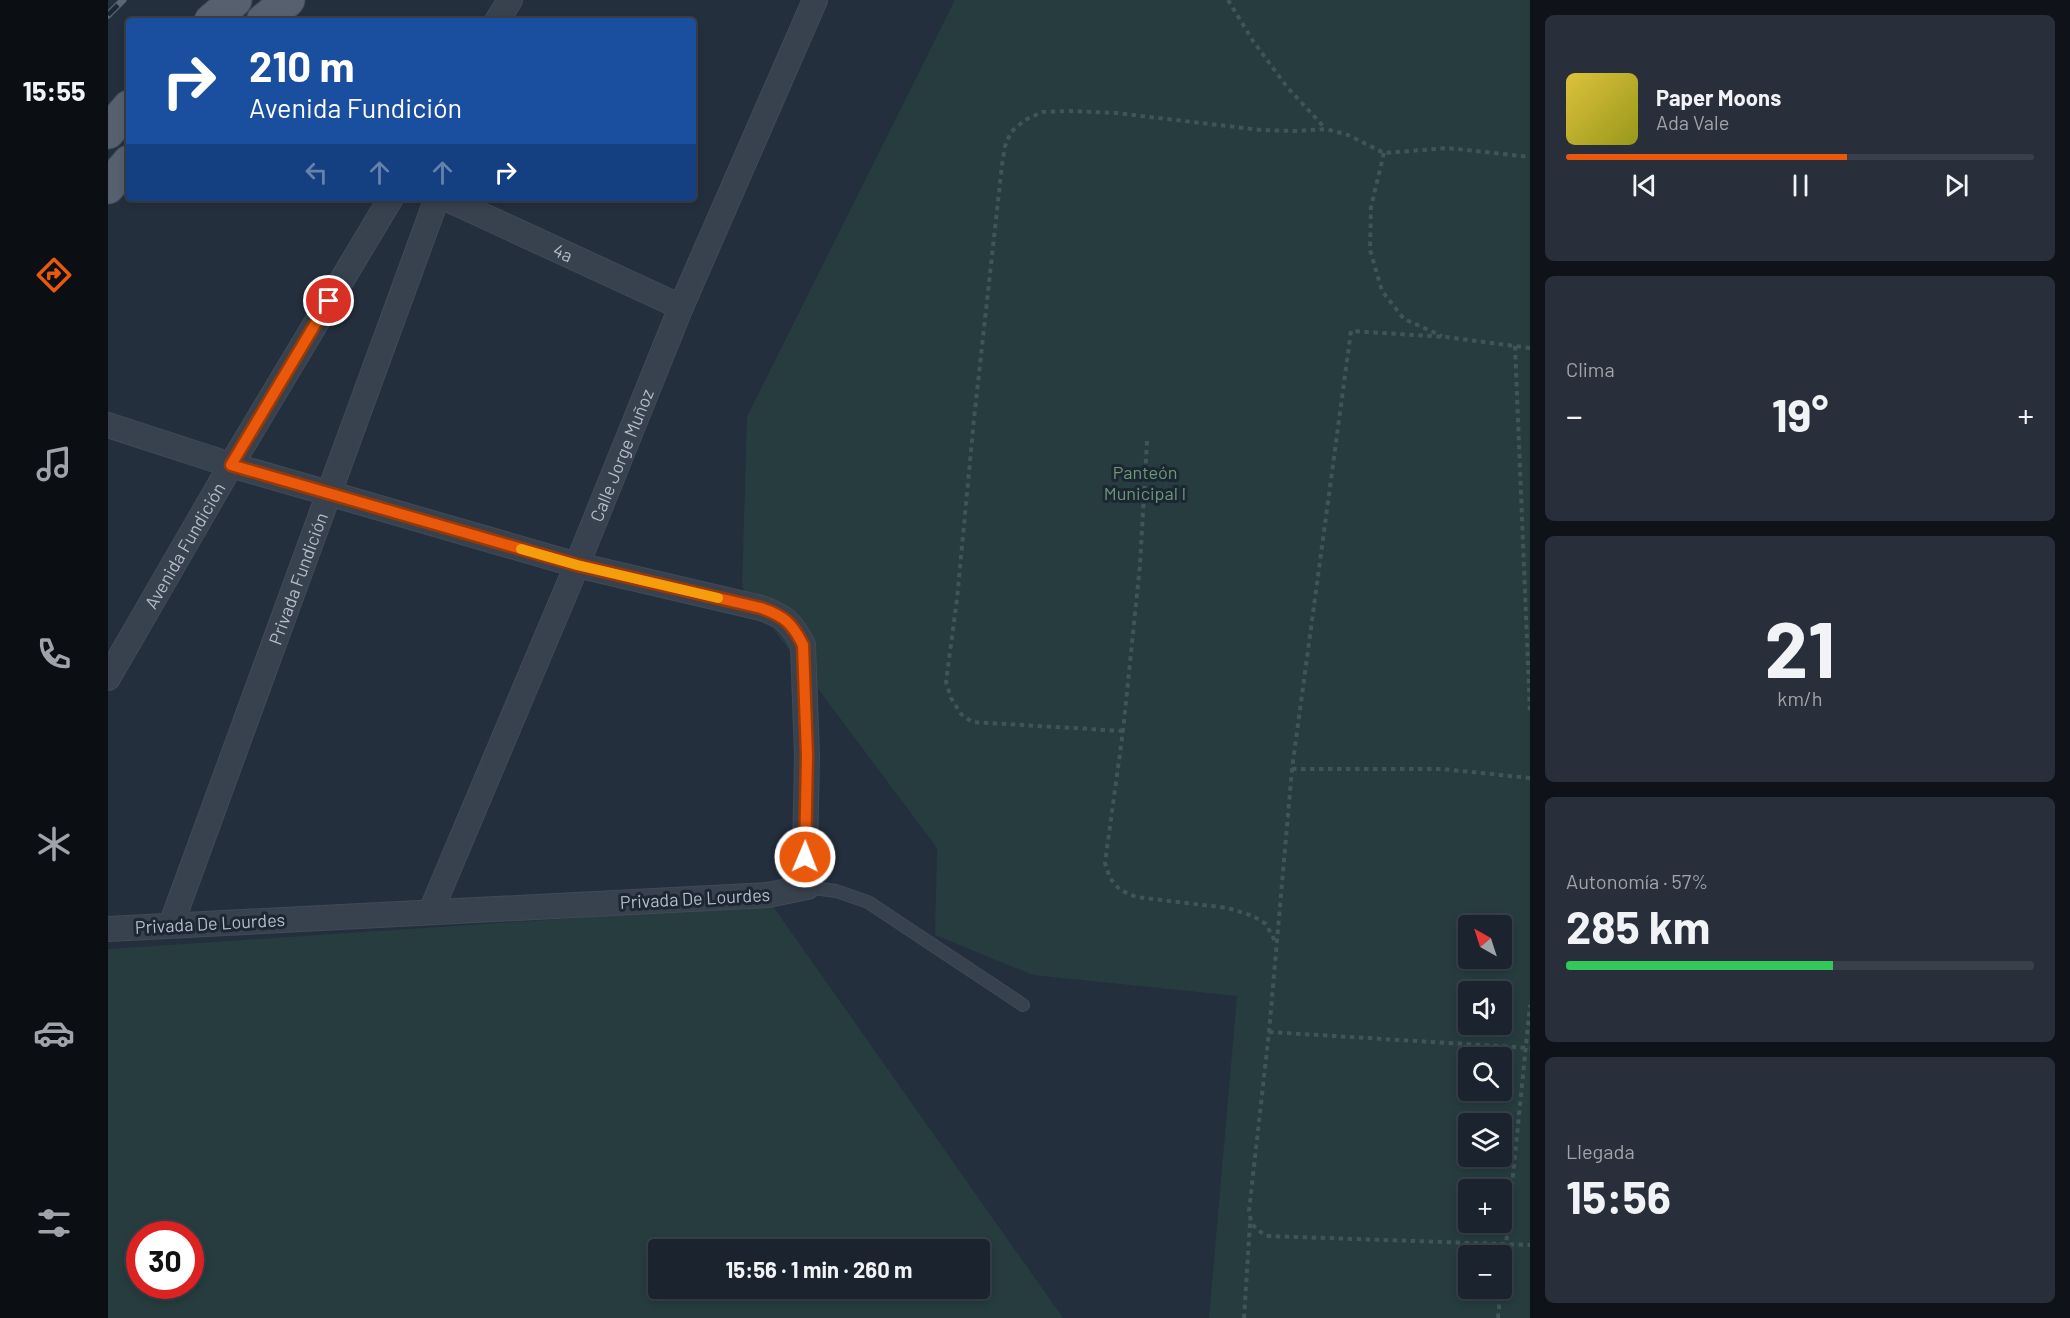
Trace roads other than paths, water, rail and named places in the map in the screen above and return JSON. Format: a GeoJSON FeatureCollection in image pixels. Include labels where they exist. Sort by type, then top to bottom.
{"type":"FeatureCollection","features":[{"type":"Feature","properties":{"kind":"main road"},"geometry":{"type":"LineString","coordinates":[[214,18],[235,0]]}},
{"type":"Feature","properties":{"kind":"main road"},"geometry":{"type":"LineString","coordinates":[[267,18],[288,0]]}},
{"type":"Feature","properties":{"kind":"main road"},"geometry":{"type":"LineString","coordinates":[[108,132],[126,111]]}},
{"type":"Feature","properties":{"kind":"main road"},"geometry":{"type":"LineString","coordinates":[[108,187],[126,166]]}},
{"type":"Feature","properties":{"kind":"street"},"geometry":{"type":"LineString","coordinates":[[499,18],[510,0]]}},
{"type":"Feature","properties":{"kind":"street","name":"Calle Jorge Muñoz"},"geometry":{"type":"LineString","coordinates":[[431,911],[577,565],[681,307],[815,0]]}},
{"type":"Feature","properties":{"kind":"street","name":"Avenida Fundición"},"geometry":{"type":"LineString","coordinates":[[108,678],[231,465],[389,201]]}},
{"type":"Feature","properties":{"kind":"street","name":"Privada Fundición"},"geometry":{"type":"LineString","coordinates":[[171,926],[327,492],[436,201]]}},
{"type":"Feature","properties":{"kind":"street","name":"4a"},"geometry":{"type":"LineString","coordinates":[[451,201],[681,307]]}},
{"type":"Feature","properties":{"kind":"street"},"geometry":{"type":"LineString","coordinates":[[108,425],[231,465],[577,565],[761,608],[787,620],[803,645],[807,756],[805,857],[807,887]]}},
{"type":"Feature","properties":{"kind":"street","name":"Privada De Lourdes"},"geometry":{"type":"LineString","coordinates":[[108,929],[768,895],[807,887]]}},
{"type":"Feature","properties":{"kind":"lane"},"geometry":{"type":"LineString","coordinates":[[807,887],[836,891],[868,902],[1023,1005]]}},
{"type":"Feature","properties":{"kind":"railway"},"geometry":{"type":"LineString","coordinates":[[108,15],[123,0]]}},
{"type":"Feature","properties":{"kind":"park label","name":"Panteón Municipal I"},"geometry":{"type":"Point","coordinates":[1145,482]}}]}
